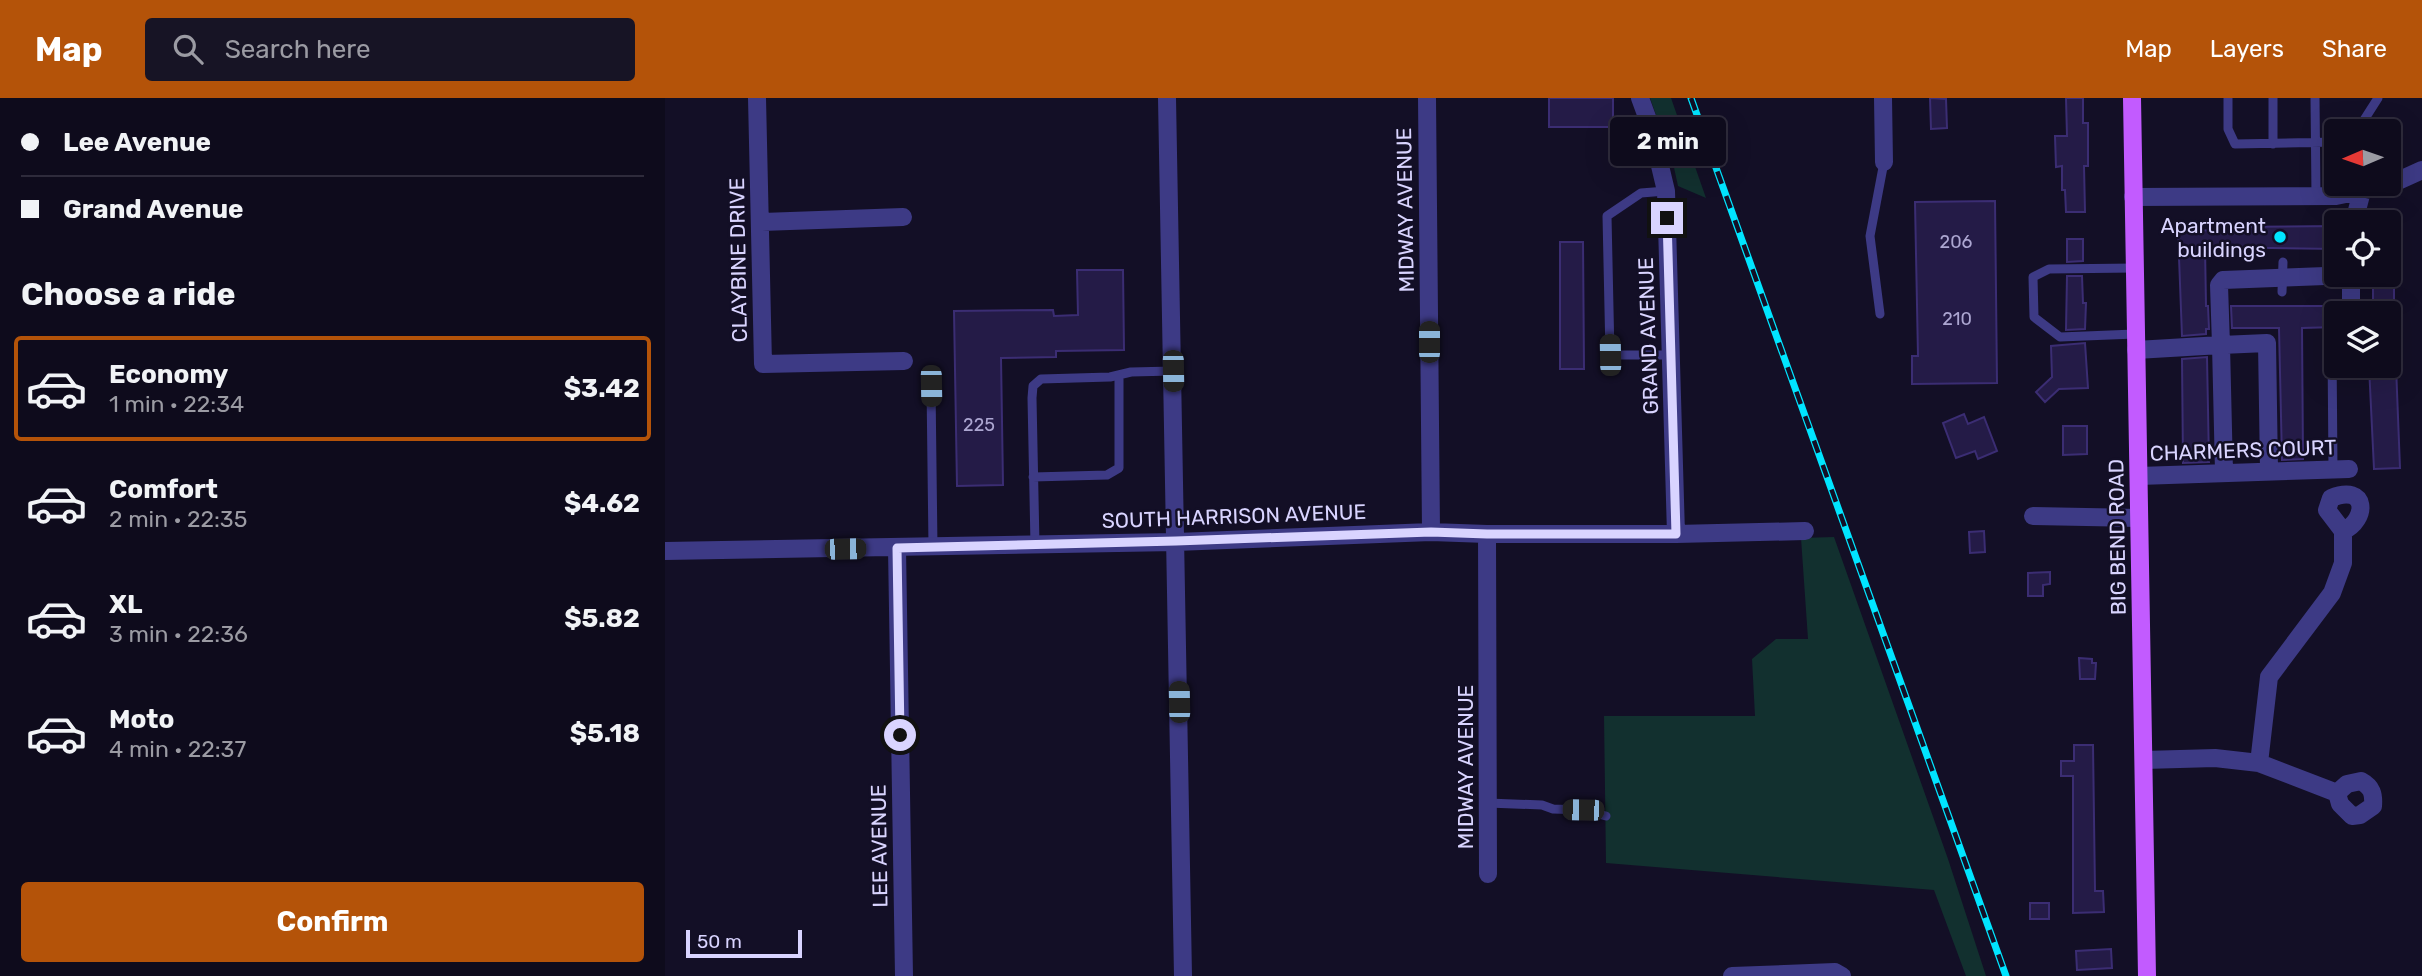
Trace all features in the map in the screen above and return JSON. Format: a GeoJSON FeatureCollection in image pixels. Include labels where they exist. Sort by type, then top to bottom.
{"type":"FeatureCollection","features":[{"type":"Feature","properties":{"kind":"main road","name":"BIG BEND ROAD"},"geometry":{"type":"LineString","coordinates":[[2132,98],[2147,976]]}},
{"type":"Feature","properties":{"kind":"street","name":"CLAYBINE DRIVE"},"geometry":{"type":"LineString","coordinates":[[757,98],[763,364],[904,360]]}},
{"type":"Feature","properties":{"kind":"street"},"geometry":{"type":"LineString","coordinates":[[1167,98],[1183,976]]}},
{"type":"Feature","properties":{"kind":"street","name":"MIDWAY AVENUE"},"geometry":{"type":"LineString","coordinates":[[1427,98],[1431,532]]}},
{"type":"Feature","properties":{"kind":"street","name":"GRAND AVENUE"},"geometry":{"type":"LineString","coordinates":[[1640,98],[1651,128],[1666,191],[1676,534]]}},
{"type":"Feature","properties":{"kind":"street"},"geometry":{"type":"LineString","coordinates":[[1883,98],[1884,162]]}},
{"type":"Feature","properties":{"kind":"street"},"geometry":{"type":"LineString","coordinates":[[2401,180],[2422,170]]}},
{"type":"Feature","properties":{"kind":"street"},"geometry":{"type":"LineString","coordinates":[[2133,197],[2324,196]]}},
{"type":"Feature","properties":{"kind":"street"},"geometry":{"type":"LineString","coordinates":[[760,222],[903,217]]}},
{"type":"Feature","properties":{"kind":"street"},"geometry":{"type":"LineString","coordinates":[[2224,472],[2219,285],[2223,280],[2324,276]]}},
{"type":"Feature","properties":{"kind":"street"},"geometry":{"type":"LineString","coordinates":[[2135,342],[2221,345],[2267,343],[2269,470]]}},
{"type":"Feature","properties":{"kind":"street","name":"CHARMERS COURT"},"geometry":{"type":"LineString","coordinates":[[2139,477],[2269,470],[2341,470]]}},
{"type":"Feature","properties":{"kind":"street"},"geometry":{"type":"LineString","coordinates":[[2033,516],[2139,518]]}},
{"type":"Feature","properties":{"kind":"street","name":"SOUTH HARRISON AVENUE"},"geometry":{"type":"LineString","coordinates":[[665,551],[1035,545],[1431,532],[1676,534],[1805,531]]}},
{"type":"Feature","properties":{"kind":"street"},"geometry":{"type":"LineString","coordinates":[[2259,763],[2269,677],[2332,593],[2343,564],[2343,531]]}},
{"type":"Feature","properties":{"kind":"street","name":"MIDWAY AVENUE"},"geometry":{"type":"LineString","coordinates":[[1487,534],[1489,874]]}},
{"type":"Feature","properties":{"kind":"street","name":"LEE AVENUE"},"geometry":{"type":"LineString","coordinates":[[897,548],[904,976]]}},
{"type":"Feature","properties":{"kind":"street"},"geometry":{"type":"LineString","coordinates":[[2144,760],[2215,758],[2259,763],[2337,793]]}},
{"type":"Feature","properties":{"kind":"street"},"geometry":{"type":"LineString","coordinates":[[1731,976],[1835,972],[1842,976]]}},
{"type":"Feature","properties":{"kind":"lane"},"geometry":{"type":"LineString","coordinates":[[2228,98],[2228,129],[2235,144],[2324,143]]}},
{"type":"Feature","properties":{"kind":"lane"},"geometry":{"type":"LineString","coordinates":[[2273,98],[2273,144]]}},
{"type":"Feature","properties":{"kind":"lane"},"geometry":{"type":"LineString","coordinates":[[2315,98],[2316,196]]}},
{"type":"Feature","properties":{"kind":"lane"},"geometry":{"type":"LineString","coordinates":[[2365,119],[2378,98]]}},
{"type":"Feature","properties":{"kind":"lane"},"geometry":{"type":"LineString","coordinates":[[1879,314],[1870,236],[1884,162]]}},
{"type":"Feature","properties":{"kind":"lane"},"geometry":{"type":"LineString","coordinates":[[1666,191],[1641,193],[1607,216],[1610,355],[1671,355]]}},
{"type":"Feature","properties":{"kind":"lane"},"geometry":{"type":"LineString","coordinates":[[2134,268],[2049,269],[2033,277],[2034,317],[2060,337],[2135,342]]}},
{"type":"Feature","properties":{"kind":"lane"},"geometry":{"type":"LineString","coordinates":[[1035,545],[1034,386],[1041,379],[1110,377],[1119,374],[1173,371]]}},
{"type":"Feature","properties":{"kind":"lane"},"geometry":{"type":"LineString","coordinates":[[1033,477],[1107,475],[1119,468],[1119,374]]}},
{"type":"Feature","properties":{"kind":"lane"},"geometry":{"type":"LineString","coordinates":[[2334,378],[2341,470]]}},
{"type":"Feature","properties":{"kind":"lane"},"geometry":{"type":"LineString","coordinates":[[931,386],[933,547]]}},
{"type":"Feature","properties":{"kind":"lane"},"geometry":{"type":"LineString","coordinates":[[1488,803],[1542,805],[1606,816]]}},
{"type":"Feature","properties":{"kind":"green space"},"geometry":{"type":"Polygon","coordinates":[[[1650,98],[1671,98],[1706,198],[1678,186],[1673,163],[1650,98]]]}},
{"type":"Feature","properties":{"kind":"green space"},"geometry":{"type":"Polygon","coordinates":[[[1834,537],[1948,859],[1986,976],[1966,976],[1934,890],[1606,863],[1604,716],[1755,716],[1752,659],[1776,639],[1808,639],[1801,538],[1834,537]]]}},
{"type":"Feature","properties":{"kind":"building"},"geometry":{"type":"Polygon","coordinates":[[[1549,98],[1613,98],[1613,127],[1549,127],[1549,98]]]}},
{"type":"Feature","properties":{"kind":"building"},"geometry":{"type":"Polygon","coordinates":[[[1930,98],[1946,99],[1947,128],[1931,129],[1930,98]]]}},
{"type":"Feature","properties":{"kind":"building"},"geometry":{"type":"Polygon","coordinates":[[[2066,98],[2083,98],[2083,123],[2088,123],[2088,166],[2084,166],[2085,212],[2066,212],[2062,166],[2056,167],[2055,136],[2067,136],[2066,98]]]}},
{"type":"Feature","properties":{"kind":"building"},"geometry":{"type":"Polygon","coordinates":[[[1995,201],[1997,383],[1912,384],[1912,356],[1918,356],[1915,202],[1995,201]]]}},
{"type":"Feature","properties":{"kind":"building"},"geometry":{"type":"Polygon","coordinates":[[[2324,226],[2324,249],[2205,247],[2209,329],[2206,329],[2206,334],[2182,336],[2178,231],[2224,230],[2224,227],[2324,226]]]}},
{"type":"Feature","properties":{"kind":"building"},"geometry":{"type":"Polygon","coordinates":[[[2067,239],[2083,239],[2083,261],[2067,262],[2067,239]]]}},
{"type":"Feature","properties":{"kind":"building"},"geometry":{"type":"Polygon","coordinates":[[[1560,242],[1583,242],[1584,369],[1560,369],[1560,242]]]}},
{"type":"Feature","properties":{"kind":"building"},"geometry":{"type":"Polygon","coordinates":[[[1077,270],[1123,270],[1124,350],[1056,351],[1056,357],[1001,358],[1003,485],[957,486],[954,311],[1053,310],[1054,316],[1078,315],[1077,270]]]}},
{"type":"Feature","properties":{"kind":"building"},"geometry":{"type":"Polygon","coordinates":[[[2067,276],[2082,276],[2083,303],[2086,303],[2085,329],[2066,330],[2067,276]]]}},
{"type":"Feature","properties":{"kind":"building"},"geometry":{"type":"Polygon","coordinates":[[[2373,287],[2394,287],[2394,301],[2373,301],[2373,287]]]}},
{"type":"Feature","properties":{"kind":"building"},"geometry":{"type":"Polygon","coordinates":[[[2231,306],[2324,306],[2324,327],[2302,328],[2303,459],[2282,460],[2279,328],[2232,328],[2231,306]]]}},
{"type":"Feature","properties":{"kind":"building"},"geometry":{"type":"Polygon","coordinates":[[[2085,343],[2088,388],[2059,389],[2045,402],[2036,392],[2052,377],[2051,346],[2085,343]]]}},
{"type":"Feature","properties":{"kind":"building"},"geometry":{"type":"Polygon","coordinates":[[[2207,357],[2209,462],[2183,463],[2182,359],[2207,357]]]}},
{"type":"Feature","properties":{"kind":"building"},"geometry":{"type":"Polygon","coordinates":[[[2370,378],[2396,378],[2400,468],[2374,469],[2370,378]]]}},
{"type":"Feature","properties":{"kind":"building"},"geometry":{"type":"Polygon","coordinates":[[[1964,414],[1968,424],[1984,417],[1997,451],[1978,459],[1975,451],[1956,458],[1943,423],[1964,414]]]}},
{"type":"Feature","properties":{"kind":"building"},"geometry":{"type":"Polygon","coordinates":[[[2063,426],[2087,426],[2087,454],[2063,455],[2063,426]]]}},
{"type":"Feature","properties":{"kind":"building"},"geometry":{"type":"Polygon","coordinates":[[[1984,531],[1985,552],[1970,553],[1969,532],[1984,531]]]}},
{"type":"Feature","properties":{"kind":"building"},"geometry":{"type":"Polygon","coordinates":[[[2050,572],[2050,584],[2043,585],[2043,596],[2028,596],[2028,573],[2050,572]]]}},
{"type":"Feature","properties":{"kind":"building"},"geometry":{"type":"Polygon","coordinates":[[[2079,658],[2092,659],[2092,663],[2096,663],[2095,679],[2080,679],[2079,658]]]}},
{"type":"Feature","properties":{"kind":"building"},"geometry":{"type":"Polygon","coordinates":[[[2074,745],[2093,745],[2095,891],[2103,891],[2104,912],[2073,913],[2073,776],[2061,776],[2061,761],[2074,761],[2074,745]]]}},
{"type":"Feature","properties":{"kind":"building"},"geometry":{"type":"Polygon","coordinates":[[[2030,903],[2049,903],[2049,919],[2030,919],[2030,903]]]}},
{"type":"Feature","properties":{"kind":"building"},"geometry":{"type":"Polygon","coordinates":[[[2111,949],[2112,968],[2077,970],[2076,951],[2111,949]]]}},
{"type":"Feature","properties":{"kind":"railway"},"geometry":{"type":"LineString","coordinates":[[1691,98],[2006,976]]}},
{"type":"Feature","properties":{"kind":"place","name":"Apartment buildings"},"geometry":{"type":"Point","coordinates":[2280,237]}},
{"type":"Feature","properties":{"kind":"route"},"geometry":{"type":"LineString","coordinates":[[900,735],[897,548],[1431,532],[1676,534],[1667,218]]}}]}
